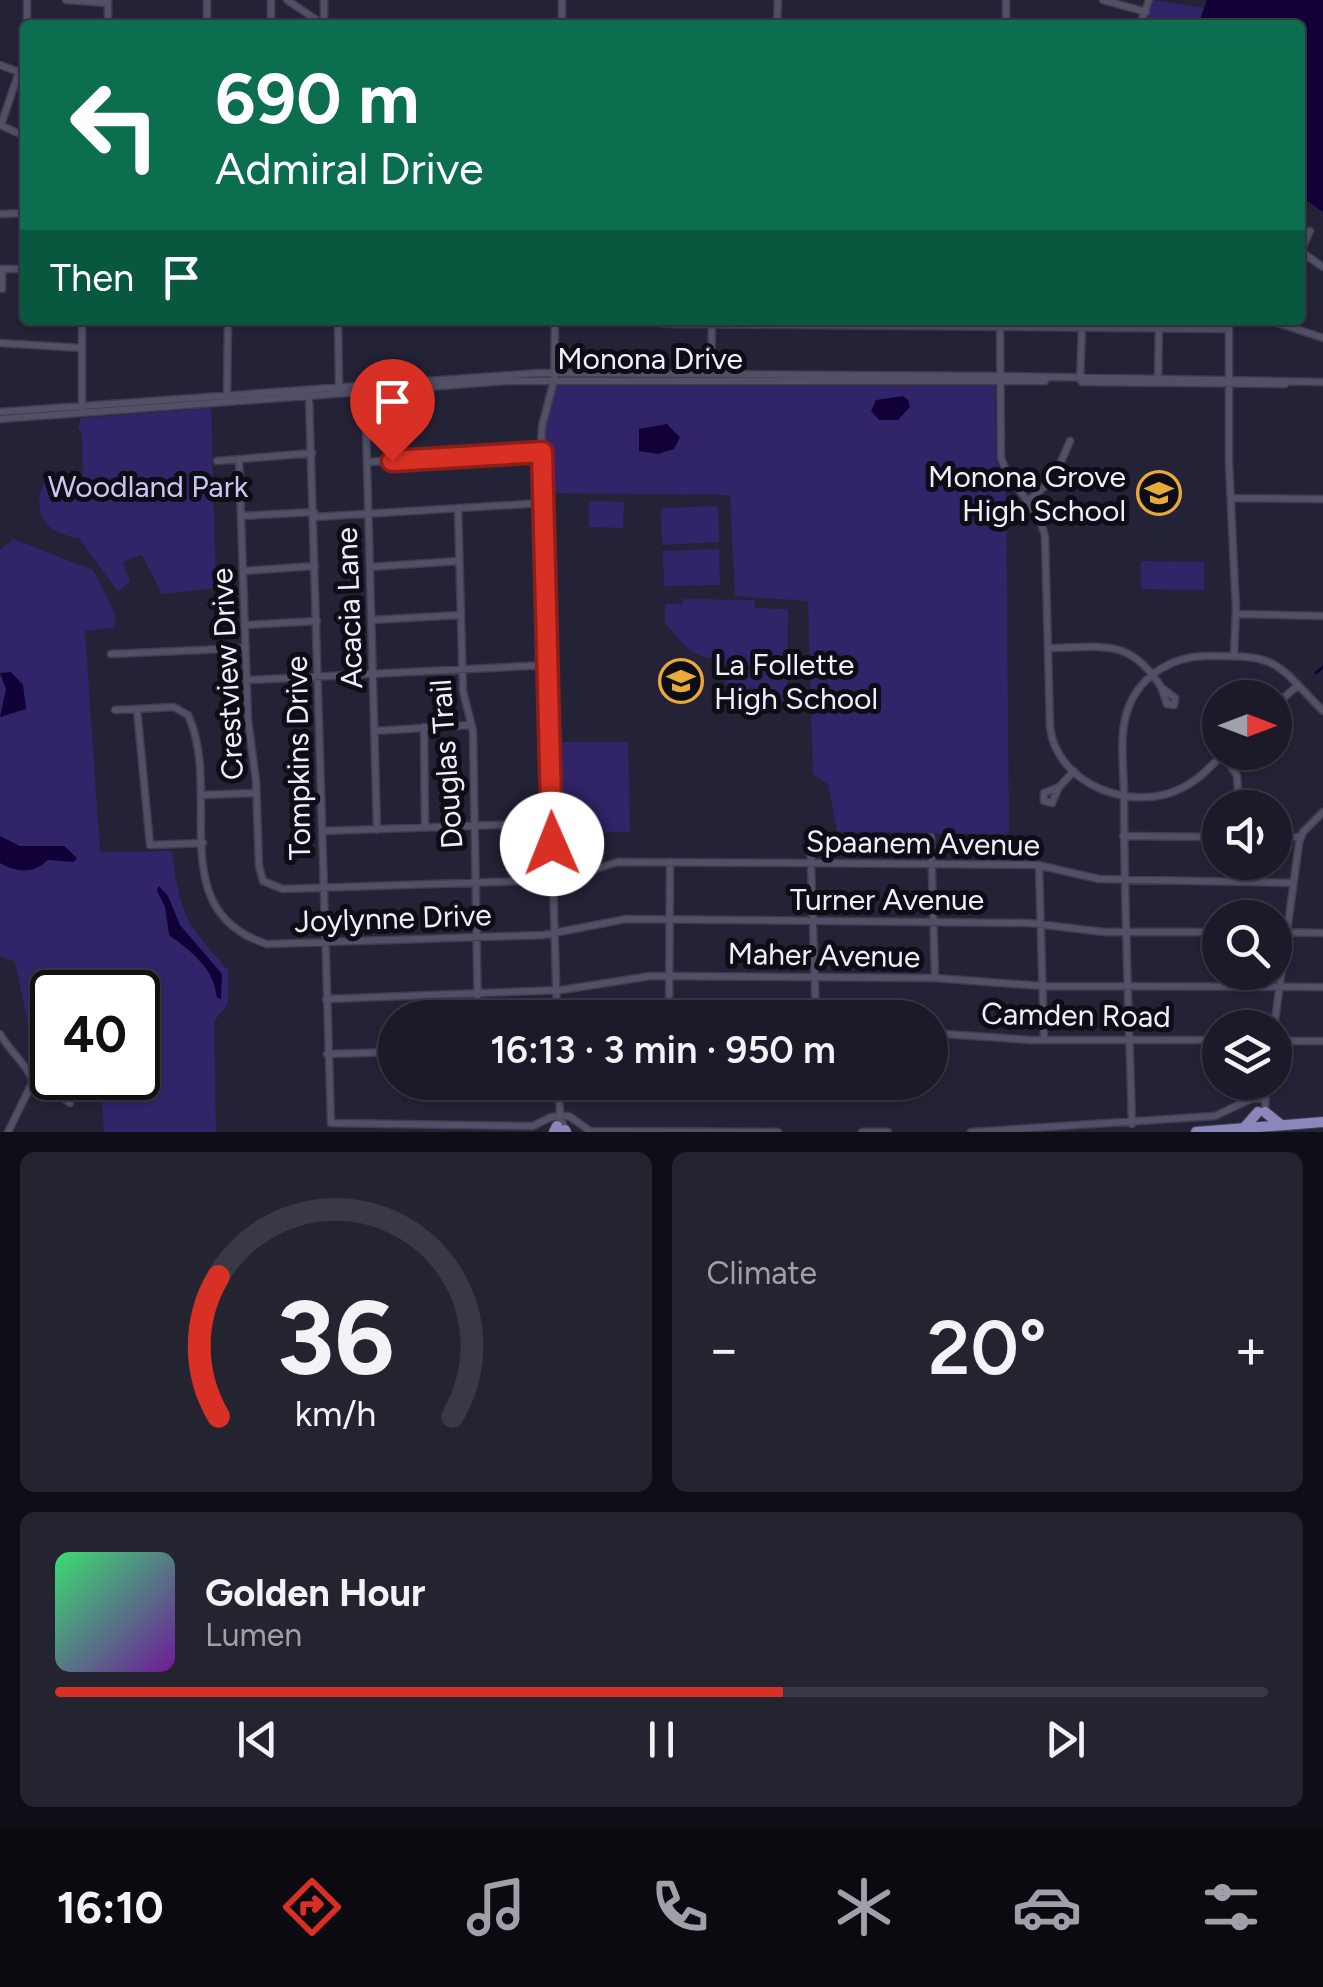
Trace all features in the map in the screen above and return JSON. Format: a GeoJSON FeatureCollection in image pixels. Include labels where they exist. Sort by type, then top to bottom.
{"type":"FeatureCollection","features":[{"type":"Feature","properties":{"kind":"main road"},"geometry":{"type":"LineString","coordinates":[[1261,1112],[1262,1129]]}},
{"type":"Feature","properties":{"kind":"main road"},"geometry":{"type":"LineString","coordinates":[[1261,1112],[1262,1129]]}},
{"type":"Feature","properties":{"kind":"main road"},"geometry":{"type":"LineString","coordinates":[[1196,1132],[1323,1124]]}},
{"type":"Feature","properties":{"kind":"street"},"geometry":{"type":"LineString","coordinates":[[66,0],[108,2]]}},
{"type":"Feature","properties":{"kind":"street"},"geometry":{"type":"LineString","coordinates":[[287,0],[317,20]]}},
{"type":"Feature","properties":{"kind":"street"},"geometry":{"type":"LineString","coordinates":[[1103,0],[1146,12]]}},
{"type":"Feature","properties":{"kind":"street"},"geometry":{"type":"LineString","coordinates":[[1142,20],[1149,0]]}},
{"type":"Feature","properties":{"kind":"street"},"geometry":{"type":"LineString","coordinates":[[0,125],[20,78]]}},
{"type":"Feature","properties":{"kind":"street"},"geometry":{"type":"LineString","coordinates":[[1305,241],[1310,231]]}},
{"type":"Feature","properties":{"kind":"street"},"geometry":{"type":"LineString","coordinates":[[1,269],[2,289]]}},
{"type":"Feature","properties":{"kind":"street"},"geometry":{"type":"LineString","coordinates":[[82,325],[82,410]]}},
{"type":"Feature","properties":{"kind":"street"},"geometry":{"type":"LineString","coordinates":[[227,398],[228,325]]}},
{"type":"Feature","properties":{"kind":"street"},"geometry":{"type":"LineString","coordinates":[[338,325],[339,390]]}},
{"type":"Feature","properties":{"kind":"street"},"geometry":{"type":"LineString","coordinates":[[555,325],[554,376],[542,426],[542,452],[557,1000]]}},
{"type":"Feature","properties":{"kind":"street"},"geometry":{"type":"LineString","coordinates":[[711,377],[712,325]]}},
{"type":"Feature","properties":{"kind":"street"},"geometry":{"type":"LineString","coordinates":[[1000,325],[1001,458],[1010,479],[1037,512],[1045,536],[1051,737],[1059,755],[1095,789],[1124,795],[1178,790],[1204,770]]}},
{"type":"Feature","properties":{"kind":"street"},"geometry":{"type":"LineString","coordinates":[[1020,325],[1140,325]]}},
{"type":"Feature","properties":{"kind":"street"},"geometry":{"type":"LineString","coordinates":[[1158,381],[1159,325]]}},
{"type":"Feature","properties":{"kind":"street"},"geometry":{"type":"LineString","coordinates":[[1229,325],[1234,656]]}},
{"type":"Feature","properties":{"kind":"street"},"geometry":{"type":"LineString","coordinates":[[1284,325],[1323,338]]}},
{"type":"Feature","properties":{"kind":"street"},"geometry":{"type":"LineString","coordinates":[[1080,380],[1082,328]]}},
{"type":"Feature","properties":{"kind":"street"},"geometry":{"type":"LineString","coordinates":[[0,343],[82,348]]}},
{"type":"Feature","properties":{"kind":"street","name":"Monona Drive"},"geometry":{"type":"LineString","coordinates":[[0,416],[554,376],[1323,382]]}},
{"type":"Feature","properties":{"kind":"street","name":"Acacia Lane"},"geometry":{"type":"LineString","coordinates":[[365,388],[377,830]]}},
{"type":"Feature","properties":{"kind":"street","name":"Tompkins Drive"},"geometry":{"type":"LineString","coordinates":[[309,393],[332,1124],[560,1129]]}},
{"type":"Feature","properties":{"kind":"street"},"geometry":{"type":"LineString","coordinates":[[1028,502],[1056,476],[1070,441]]}},
{"type":"Feature","properties":{"kind":"street"},"geometry":{"type":"LineString","coordinates":[[218,461],[312,452]]}},
{"type":"Feature","properties":{"kind":"street"},"geometry":{"type":"LineString","coordinates":[[367,462],[542,452]]}},
{"type":"Feature","properties":{"kind":"street","name":"Crestview Drive"},"geometry":{"type":"LineString","coordinates":[[238,459],[249,736],[260,878],[266,884]]}},
{"type":"Feature","properties":{"kind":"street"},"geometry":{"type":"LineString","coordinates":[[1231,498],[1323,499]]}},
{"type":"Feature","properties":{"kind":"street"},"geometry":{"type":"LineString","coordinates":[[241,516],[544,502]]}},
{"type":"Feature","properties":{"kind":"street","name":"Douglas Trail"},"geometry":{"type":"LineString","coordinates":[[458,508],[462,692],[471,725],[478,1000]]}},
{"type":"Feature","properties":{"kind":"street"},"geometry":{"type":"LineString","coordinates":[[370,567],[459,562]]}},
{"type":"Feature","properties":{"kind":"street"},"geometry":{"type":"LineString","coordinates":[[243,571],[315,566]]}},
{"type":"Feature","properties":{"kind":"street"},"geometry":{"type":"LineString","coordinates":[[1236,614],[1323,616]]}},
{"type":"Feature","properties":{"kind":"street"},"geometry":{"type":"LineString","coordinates":[[371,620],[461,615]]}},
{"type":"Feature","properties":{"kind":"street"},"geometry":{"type":"LineString","coordinates":[[245,625],[316,621]]}},
{"type":"Feature","properties":{"kind":"street"},"geometry":{"type":"LineString","coordinates":[[111,654],[246,648]]}},
{"type":"Feature","properties":{"kind":"street"},"geometry":{"type":"LineString","coordinates":[[1048,648],[1122,650],[1139,658],[1161,687]]}},
{"type":"Feature","properties":{"kind":"street"},"geometry":{"type":"LineString","coordinates":[[1132,1124],[1124,879],[1127,710],[1153,674],[1184,658],[1234,656],[1269,660],[1284,670],[1323,711]]}},
{"type":"Feature","properties":{"kind":"street"},"geometry":{"type":"LineString","coordinates":[[247,680],[548,665]]}},
{"type":"Feature","properties":{"kind":"street"},"geometry":{"type":"LineString","coordinates":[[1292,690],[1298,685]]}},
{"type":"Feature","properties":{"kind":"street"},"geometry":{"type":"LineString","coordinates":[[114,710],[174,707],[188,715],[202,795],[203,844],[151,846],[137,709]]}},
{"type":"Feature","properties":{"kind":"street"},"geometry":{"type":"LineString","coordinates":[[374,730],[471,725]]}},
{"type":"Feature","properties":{"kind":"street"},"geometry":{"type":"LineString","coordinates":[[424,727],[425,828]]}},
{"type":"Feature","properties":{"kind":"street"},"geometry":{"type":"LineString","coordinates":[[1059,787],[1074,771]]}},
{"type":"Feature","properties":{"kind":"street"},"geometry":{"type":"LineString","coordinates":[[202,795],[256,793]]}},
{"type":"Feature","properties":{"kind":"street"},"geometry":{"type":"LineString","coordinates":[[1291,900],[1301,837],[1323,812]]}},
{"type":"Feature","properties":{"kind":"street"},"geometry":{"type":"LineString","coordinates":[[322,831],[552,823]]}},
{"type":"Feature","properties":{"kind":"street"},"geometry":{"type":"LineString","coordinates":[[810,835],[815,1000]]}},
{"type":"Feature","properties":{"kind":"street"},"geometry":{"type":"LineString","coordinates":[[1124,836],[1202,836]]}},
{"type":"Feature","properties":{"kind":"street"},"geometry":{"type":"LineString","coordinates":[[931,837],[936,978]]}},
{"type":"Feature","properties":{"kind":"street"},"geometry":{"type":"LineString","coordinates":[[1292,837],[1301,837]]}},
{"type":"Feature","properties":{"kind":"street","name":"Joylynne Drive"},"geometry":{"type":"LineString","coordinates":[[203,844],[205,885],[222,919],[236,931],[268,944],[555,933]]}},
{"type":"Feature","properties":{"kind":"street"},"geometry":{"type":"LineString","coordinates":[[669,1000],[670,862]]}},
{"type":"Feature","properties":{"kind":"street","name":"Spaanem Avenue"},"geometry":{"type":"LineString","coordinates":[[266,884],[277,889],[553,879],[612,863],[670,862],[1039,866],[1099,879],[1294,882]]}},
{"type":"Feature","properties":{"kind":"street"},"geometry":{"type":"LineString","coordinates":[[1039,866],[1044,1040]]}},
{"type":"Feature","properties":{"kind":"street","name":"Turner Avenue"},"geometry":{"type":"LineString","coordinates":[[555,933],[609,920],[1041,924],[1088,930],[1202,932]]}},
{"type":"Feature","properties":{"kind":"street"},"geometry":{"type":"LineString","coordinates":[[1292,932],[1323,932]]}},
{"type":"Feature","properties":{"kind":"street","name":"Maher Avenue"},"geometry":{"type":"LineString","coordinates":[[326,999],[557,990],[637,977],[670,976],[1202,986]]}},
{"type":"Feature","properties":{"kind":"street","name":"Maher Avenue"},"geometry":{"type":"LineString","coordinates":[[1292,986],[1323,987]]}},
{"type":"Feature","properties":{"kind":"street"},"geometry":{"type":"LineString","coordinates":[[0,1034],[9,1052],[30,1074]]}},
{"type":"Feature","properties":{"kind":"street","name":"Camden Road"},"geometry":{"type":"LineString","coordinates":[[948,1034],[1044,1040],[1202,1040]]}},
{"type":"Feature","properties":{"kind":"street"},"geometry":{"type":"LineString","coordinates":[[1292,1041],[1323,1041]]}},
{"type":"Feature","properties":{"kind":"street"},"geometry":{"type":"LineString","coordinates":[[327,1054],[378,1052]]}},
{"type":"Feature","properties":{"kind":"street"},"geometry":{"type":"LineString","coordinates":[[8,1132],[30,1085]]}},
{"type":"Feature","properties":{"kind":"street"},"geometry":{"type":"LineString","coordinates":[[66,1100],[70,1103]]}},
{"type":"Feature","properties":{"kind":"street"},"geometry":{"type":"LineString","coordinates":[[559,1100],[560,1129]]}},
{"type":"Feature","properties":{"kind":"street"},"geometry":{"type":"LineString","coordinates":[[971,1132],[1218,1116],[1248,1100]]}},
{"type":"Feature","properties":{"kind":"street"},"geometry":{"type":"LineString","coordinates":[[1262,1129],[1264,1100]]}},
{"type":"Feature","properties":{"kind":"street"},"geometry":{"type":"LineString","coordinates":[[560,1129],[575,1118],[590,1132],[778,1132]]}},
{"type":"Feature","properties":{"kind":"street"},"geometry":{"type":"LineString","coordinates":[[862,1132],[888,1132]]}},
{"type":"Feature","properties":{"kind":"green space"},"geometry":{"type":"Polygon","coordinates":[[[1152,0],[1204,8],[1200,20],[1145,20],[1152,0]]]}},
{"type":"Feature","properties":{"kind":"green space"},"geometry":{"type":"Polygon","coordinates":[[[556,386],[995,386],[996,461],[1006,485],[1009,834],[837,832],[828,784],[813,774],[808,601],[735,596],[730,495],[547,493],[545,428],[556,386]]]}},
{"type":"Feature","properties":{"kind":"green space","name":"Woodland Park"},"geometry":{"type":"Polygon","coordinates":[[[211,408],[216,588],[162,594],[142,555],[123,562],[130,581],[118,592],[79,538],[58,532],[44,519],[39,502],[46,479],[83,494],[82,432],[78,428],[81,418],[211,408]]]}},
{"type":"Feature","properties":{"kind":"green space"},"geometry":{"type":"Polygon","coordinates":[[[589,501],[624,502],[623,528],[589,527],[589,501]]]}},
{"type":"Feature","properties":{"kind":"green space"},"geometry":{"type":"Polygon","coordinates":[[[718,506],[719,542],[662,545],[661,508],[718,506]]]}},
{"type":"Feature","properties":{"kind":"green space"},"geometry":{"type":"Polygon","coordinates":[[[13,539],[93,570],[115,614],[115,627],[85,631],[100,852],[172,851],[187,916],[228,970],[228,1004],[214,1021],[216,1132],[104,1132],[102,1100],[160,1100],[160,970],[30,970],[30,1035],[15,961],[0,957],[0,550],[13,539]]]}},
{"type":"Feature","properties":{"kind":"green space"},"geometry":{"type":"Polygon","coordinates":[[[719,549],[720,585],[664,586],[663,551],[719,549]]]}},
{"type":"Feature","properties":{"kind":"green space"},"geometry":{"type":"Polygon","coordinates":[[[1141,561],[1204,562],[1204,590],[1141,589],[1141,561]]]}},
{"type":"Feature","properties":{"kind":"green space"},"geometry":{"type":"Polygon","coordinates":[[[683,599],[754,600],[755,608],[788,609],[787,665],[717,665],[717,659],[693,652],[665,623],[665,604],[683,604],[683,599]]]}},
{"type":"Feature","properties":{"kind":"green space"},"geometry":{"type":"Polygon","coordinates":[[[726,670],[787,670],[787,705],[726,705],[726,670]]]}},
{"type":"Feature","properties":{"kind":"green space"},"geometry":{"type":"Polygon","coordinates":[[[554,742],[628,742],[630,832],[556,832],[554,742]]]}},
{"type":"Feature","properties":{"kind":"shaded area"},"geometry":{"type":"Polygon","coordinates":[[[1207,0],[1323,0],[1323,212],[1305,199],[1305,20],[1200,20],[1207,0]]]}},
{"type":"Feature","properties":{"kind":"shaded area"},"geometry":{"type":"Polygon","coordinates":[[[903,396],[910,407],[898,420],[879,420],[871,411],[876,400],[903,396]]]}},
{"type":"Feature","properties":{"kind":"shaded area"},"geometry":{"type":"Polygon","coordinates":[[[667,424],[680,437],[674,449],[658,454],[639,451],[639,429],[667,424]]]}},
{"type":"Feature","properties":{"kind":"shaded area"},"geometry":{"type":"Polygon","coordinates":[[[11,672],[23,685],[26,709],[0,717],[6,689],[0,673],[11,672]]]}},
{"type":"Feature","properties":{"kind":"shaded area"},"geometry":{"type":"Polygon","coordinates":[[[0,836],[20,846],[64,846],[77,858],[74,862],[48,860],[31,870],[13,869],[0,863],[0,836]]]}},
{"type":"Feature","properties":{"kind":"shaded area"},"geometry":{"type":"Polygon","coordinates":[[[159,886],[168,896],[180,925],[222,974],[221,999],[200,962],[169,935],[159,886]]]}},
{"type":"Feature","properties":{"kind":"waterway"},"geometry":{"type":"LineString","coordinates":[[1316,673],[1323,667]]}},
{"type":"Feature","properties":{"kind":"place","name":"Monona Grove High School"},"geometry":{"type":"Point","coordinates":[1159,493]}},
{"type":"Feature","properties":{"kind":"place","name":"La Follette High School"},"geometry":{"type":"Point","coordinates":[681,681]}},
{"type":"Feature","properties":{"kind":"route"},"geometry":{"type":"LineString","coordinates":[[392,461],[542,452],[552,844]]}}]}
